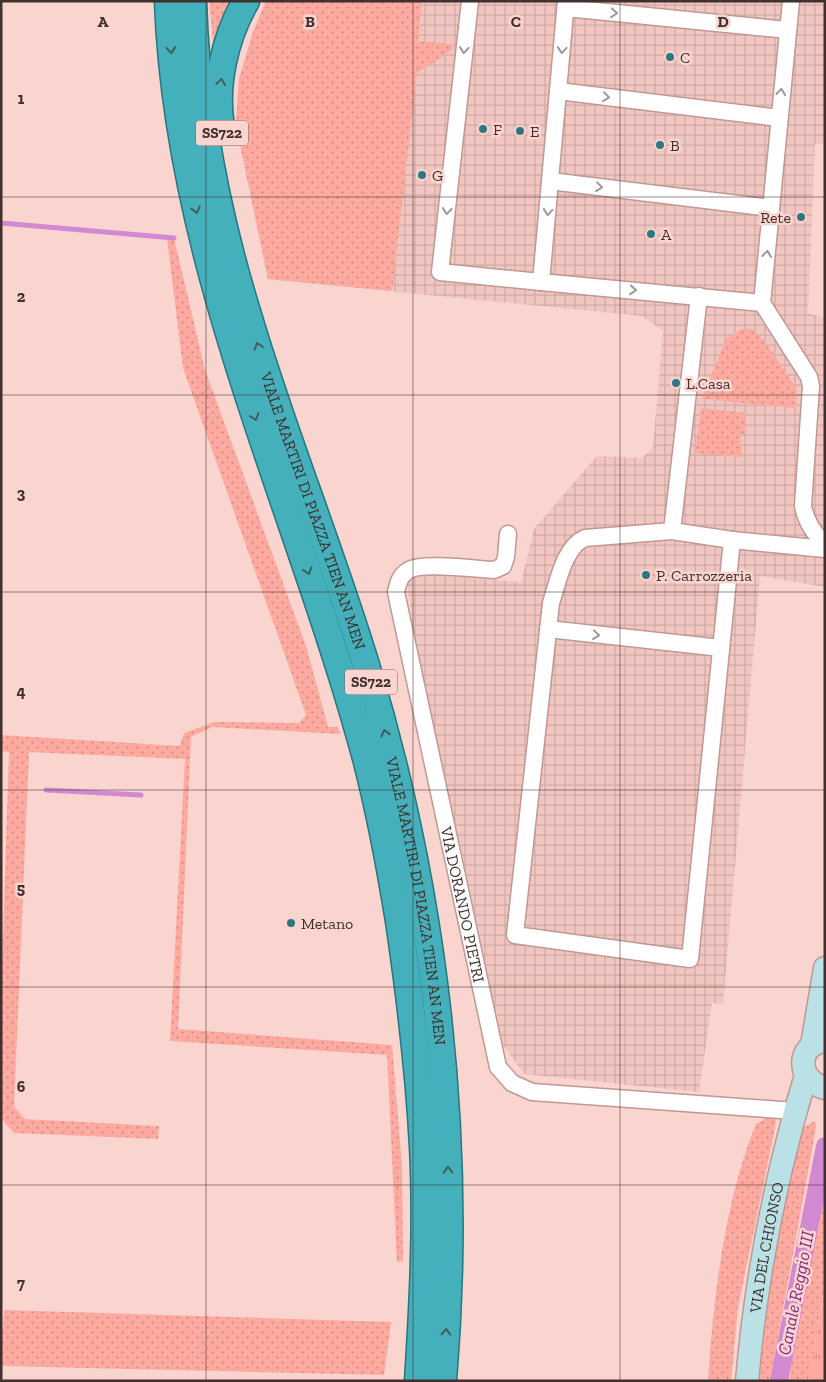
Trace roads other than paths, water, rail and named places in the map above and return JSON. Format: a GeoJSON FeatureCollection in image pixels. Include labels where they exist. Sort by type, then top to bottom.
{"type":"FeatureCollection","features":[{"type":"Feature","properties":{"kind":"highway","name":"VIALE MARTIRI DI PIAZZA TIEN AN MEN"},"geometry":{"type":"LineString","coordinates":[[168,1],[173,73],[182,138],[208,263],[235,359],[349,698],[376,797],[392,880],[416,1044],[423,1149],[424,1243],[418,1381]]}},
{"type":"Feature","properties":{"kind":"highway","name":"VIALE MARTIRI DI PIAZZA TIEN AN MEN"},"geometry":{"type":"LineString","coordinates":[[193,1],[210,152],[236,269],[259,350],[365,663],[402,803],[426,924],[436,999],[448,1148],[448,1276],[443,1381]]}},
{"type":"Feature","properties":{"kind":"highway","name":"SS722"},"geometry":{"type":"LineString","coordinates":[[236,269],[228,167],[220,122],[220,91],[228,41],[246,1]]}},
{"type":"Feature","properties":{"kind":"main road","name":"VIA DEL CHIONSO"},"geometry":{"type":"LineString","coordinates":[[747,1381],[757,1292],[794,1114],[806,1075],[803,1062],[808,1050],[819,1043],[825,968]]}},
{"type":"Feature","properties":{"kind":"main road"},"geometry":{"type":"LineString","coordinates":[[794,1114],[825,1088],[810,1082],[806,1075]]}},
{"type":"Feature","properties":{"kind":"street"},"geometry":{"type":"LineString","coordinates":[[470,1],[440,272],[762,303]]}},
{"type":"Feature","properties":{"kind":"street"},"geometry":{"type":"LineString","coordinates":[[792,1],[762,303],[809,377],[812,386],[803,506],[805,517],[825,545]]}},
{"type":"Feature","properties":{"kind":"street"},"geometry":{"type":"LineString","coordinates":[[541,282],[566,5],[788,30]]}},
{"type":"Feature","properties":{"kind":"street"},"geometry":{"type":"LineString","coordinates":[[558,91],[779,118]]}},
{"type":"Feature","properties":{"kind":"street"},"geometry":{"type":"LineString","coordinates":[[550,181],[771,208]]}},
{"type":"Feature","properties":{"kind":"street"},"geometry":{"type":"LineString","coordinates":[[672,531],[699,296]]}},
{"type":"Feature","properties":{"kind":"street"},"geometry":{"type":"LineString","coordinates":[[732,540],[690,959],[515,935],[550,603],[570,552],[576,542],[585,538],[672,531],[732,540],[825,549]]}},
{"type":"Feature","properties":{"kind":"street","name":"VIA DORANDO PIETRI"},"geometry":{"type":"LineString","coordinates":[[508,534],[506,557],[502,566],[494,570],[421,566],[409,570],[399,578],[396,592],[435,783],[498,1066],[512,1083],[532,1092],[794,1114]]}},
{"type":"Feature","properties":{"kind":"street"},"geometry":{"type":"LineString","coordinates":[[548,629],[721,648]]}},
{"type":"Feature","properties":{"kind":"waterway"},"geometry":{"type":"LineString","coordinates":[[1,223],[174,238]]}},
{"type":"Feature","properties":{"kind":"waterway"},"geometry":{"type":"LineString","coordinates":[[46,790],[141,795]]}},
{"type":"Feature","properties":{"kind":"waterway","name":"Canale Reggio III"},"geometry":{"type":"LineString","coordinates":[[779,1381],[825,1146]]}},
{"type":"Feature","properties":{"kind":"place","name":"C"},"geometry":{"type":"Point","coordinates":[670,57]}},
{"type":"Feature","properties":{"kind":"place","name":"F"},"geometry":{"type":"Point","coordinates":[483,129]}},
{"type":"Feature","properties":{"kind":"place","name":"E"},"geometry":{"type":"Point","coordinates":[520,131]}},
{"type":"Feature","properties":{"kind":"place","name":"B"},"geometry":{"type":"Point","coordinates":[660,145]}},
{"type":"Feature","properties":{"kind":"place","name":"G"},"geometry":{"type":"Point","coordinates":[422,175]}},
{"type":"Feature","properties":{"kind":"place","name":"Rete"},"geometry":{"type":"Point","coordinates":[801,217]}},
{"type":"Feature","properties":{"kind":"place","name":"A"},"geometry":{"type":"Point","coordinates":[651,234]}},
{"type":"Feature","properties":{"kind":"place","name":"L.Casa"},"geometry":{"type":"Point","coordinates":[676,383]}},
{"type":"Feature","properties":{"kind":"place","name":"P. Carrozzeria"},"geometry":{"type":"Point","coordinates":[646,575]}},
{"type":"Feature","properties":{"kind":"place","name":"Metano"},"geometry":{"type":"Point","coordinates":[291,923]}}]}
